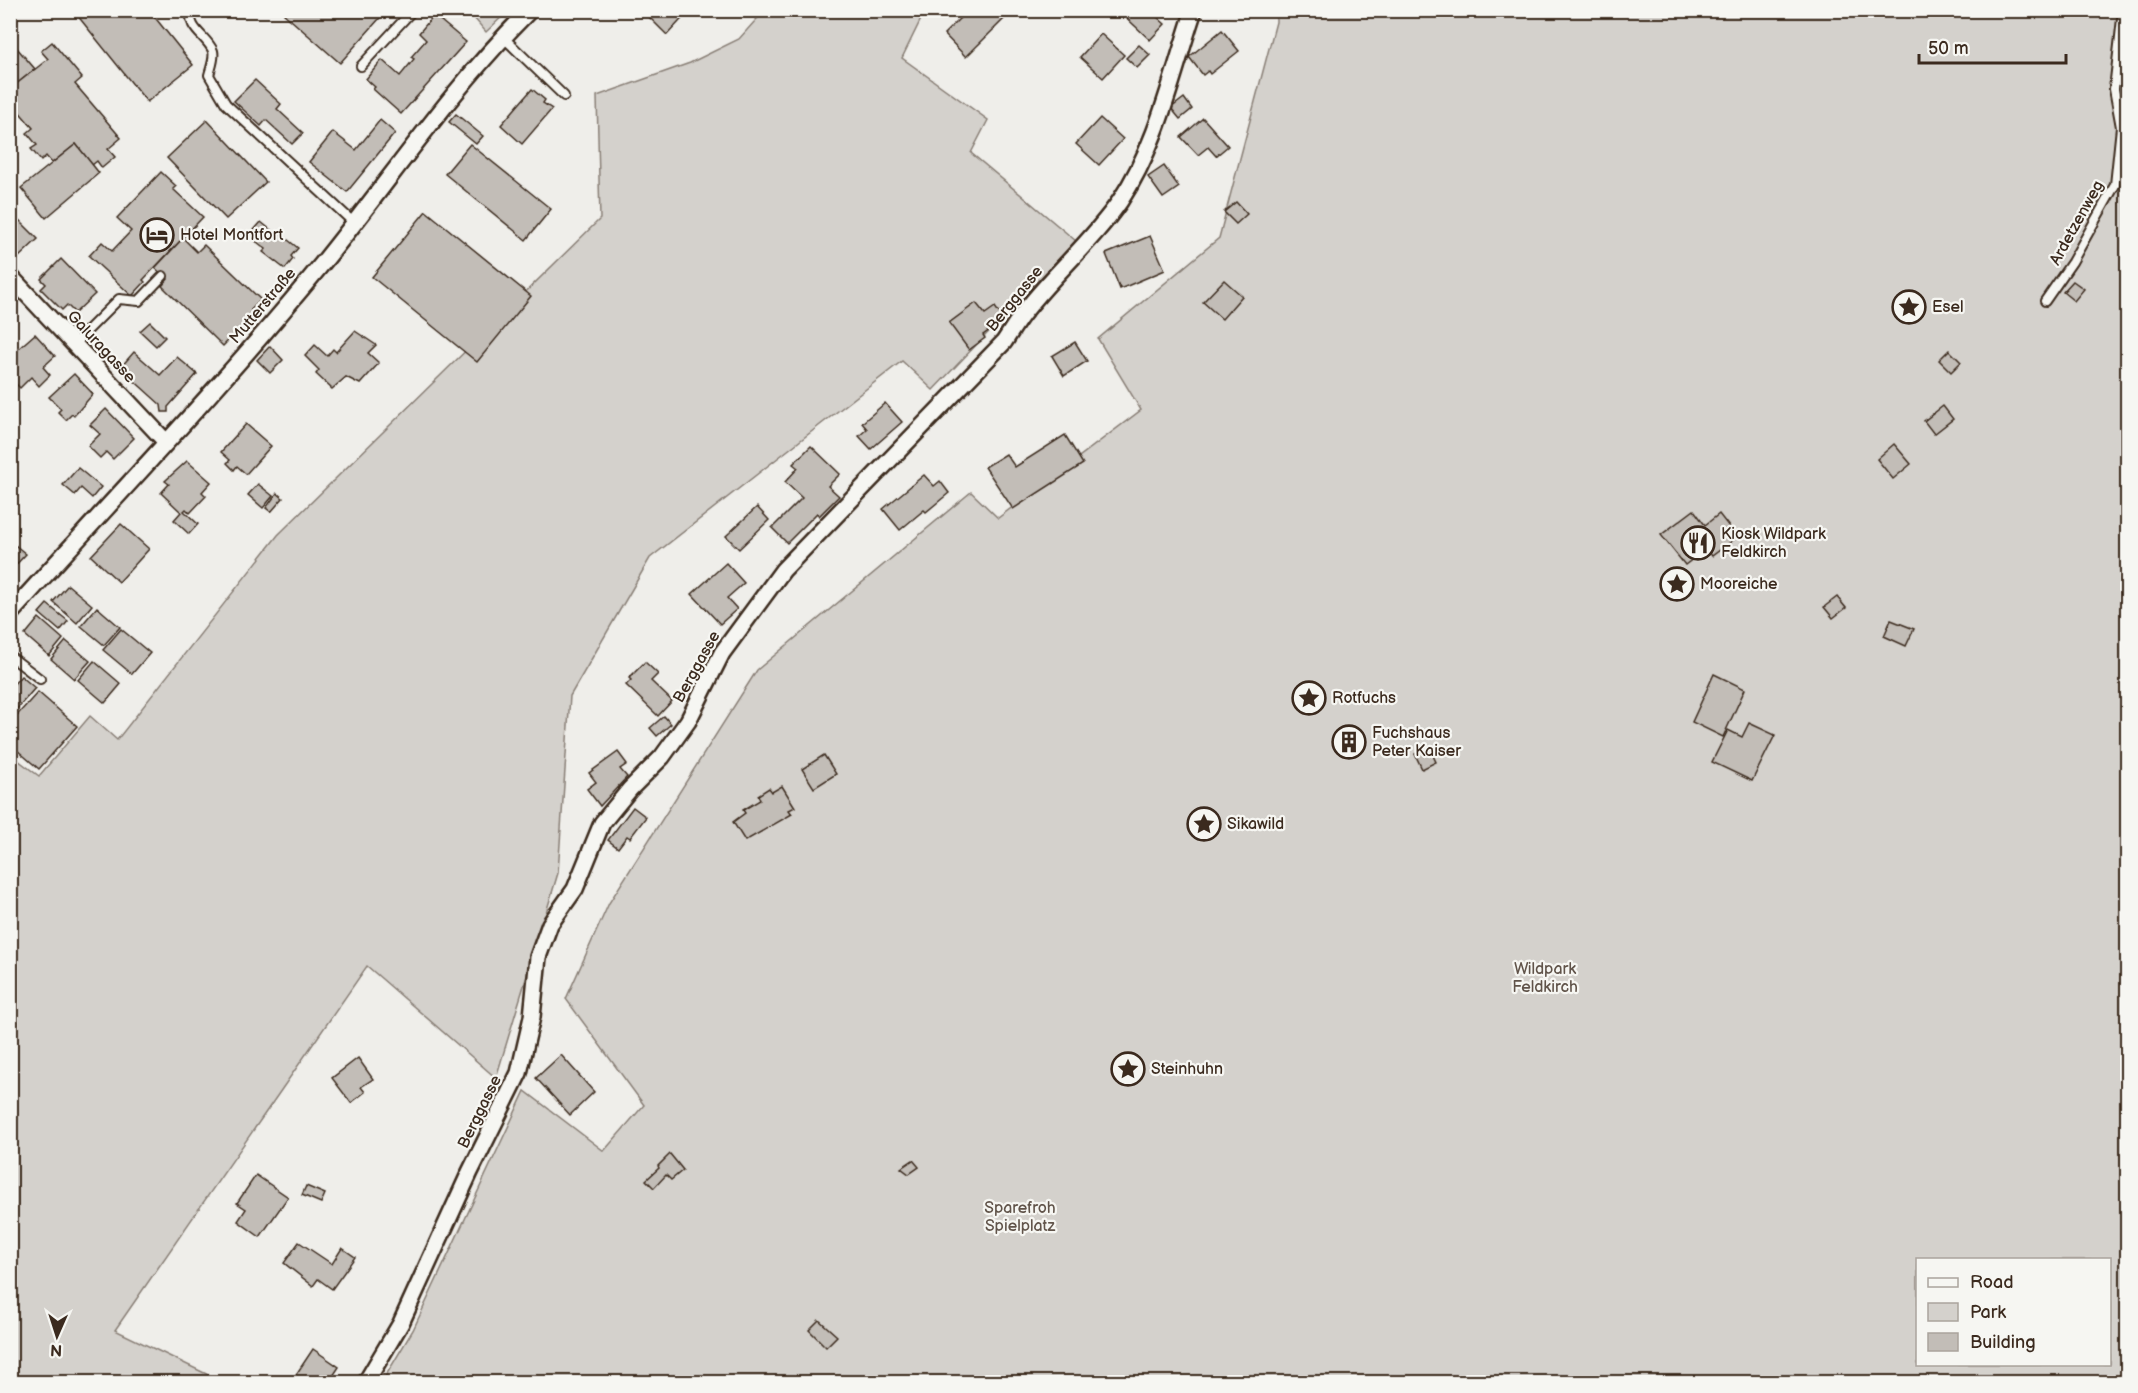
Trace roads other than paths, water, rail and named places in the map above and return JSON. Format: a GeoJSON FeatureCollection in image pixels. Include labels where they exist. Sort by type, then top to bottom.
{"type":"FeatureCollection","features":[{"type":"Feature","properties":{"kind":"street","name":"Mutterstraße"},"geometry":{"type":"LineString","coordinates":[[10,614],[246,355],[489,52],[530,10]]}},
{"type":"Feature","properties":{"kind":"street","name":"Berggasse"},"geometry":{"type":"LineString","coordinates":[[366,1383],[400,1323],[519,1073],[532,1017],[538,957],[550,924],[575,889],[602,823],[630,789],[662,758],[688,721],[722,653],[783,570],[1004,342],[1022,315],[1119,202],[1137,173],[1149,145],[1194,10]]}},
{"type":"Feature","properties":{"kind":"street","name":"Galuragasse"},"geometry":{"type":"LineString","coordinates":[[10,276],[165,442]]}},
{"type":"Feature","properties":{"kind":"lane"},"geometry":{"type":"LineString","coordinates":[[192,10],[190,17],[194,27],[214,53],[209,75],[226,104],[354,223]]}},
{"type":"Feature","properties":{"kind":"lane"},"geometry":{"type":"LineString","coordinates":[[361,66],[413,10]]}},
{"type":"Feature","properties":{"kind":"lane","name":"Ardetzenweg"},"geometry":{"type":"LineString","coordinates":[[2045,301],[2072,262],[2115,184],[2121,127],[2114,88],[2122,10]]}},
{"type":"Feature","properties":{"kind":"lane"},"geometry":{"type":"LineString","coordinates":[[503,37],[564,96]]}},
{"type":"Feature","properties":{"kind":"lane"},"geometry":{"type":"LineString","coordinates":[[74,344],[119,299],[139,301],[163,276]]}},
{"type":"Feature","properties":{"kind":"lane"},"geometry":{"type":"LineString","coordinates":[[10,656],[40,680]]}},
{"type":"Feature","properties":{"kind":"place","name":"Hotel Montfort"},"geometry":{"type":"Point","coordinates":[157,235]}},
{"type":"Feature","properties":{"kind":"place","name":"Esel"},"geometry":{"type":"Point","coordinates":[1909,307]}},
{"type":"Feature","properties":{"kind":"place","name":"Kiosk Wildpark Feldkirch"},"geometry":{"type":"Point","coordinates":[1698,543]}},
{"type":"Feature","properties":{"kind":"place","name":"Mooreiche"},"geometry":{"type":"Point","coordinates":[1677,584]}},
{"type":"Feature","properties":{"kind":"place","name":"Rotfuchs"},"geometry":{"type":"Point","coordinates":[1309,698]}},
{"type":"Feature","properties":{"kind":"place","name":"Fuchshaus Peter Kaiser"},"geometry":{"type":"Point","coordinates":[1349,742]}},
{"type":"Feature","properties":{"kind":"place","name":"Sikawild"},"geometry":{"type":"Point","coordinates":[1204,824]}},
{"type":"Feature","properties":{"kind":"place","name":"Steinhuhn"},"geometry":{"type":"Point","coordinates":[1128,1069]}},
{"type":"Feature","properties":{"kind":"park label","name":"Wildpark Feldkirch"},"geometry":{"type":"Point","coordinates":[1545,978]}},
{"type":"Feature","properties":{"kind":"park label","name":"Sparefroh Spielplatz"},"geometry":{"type":"Point","coordinates":[1020,1217]}}]}
